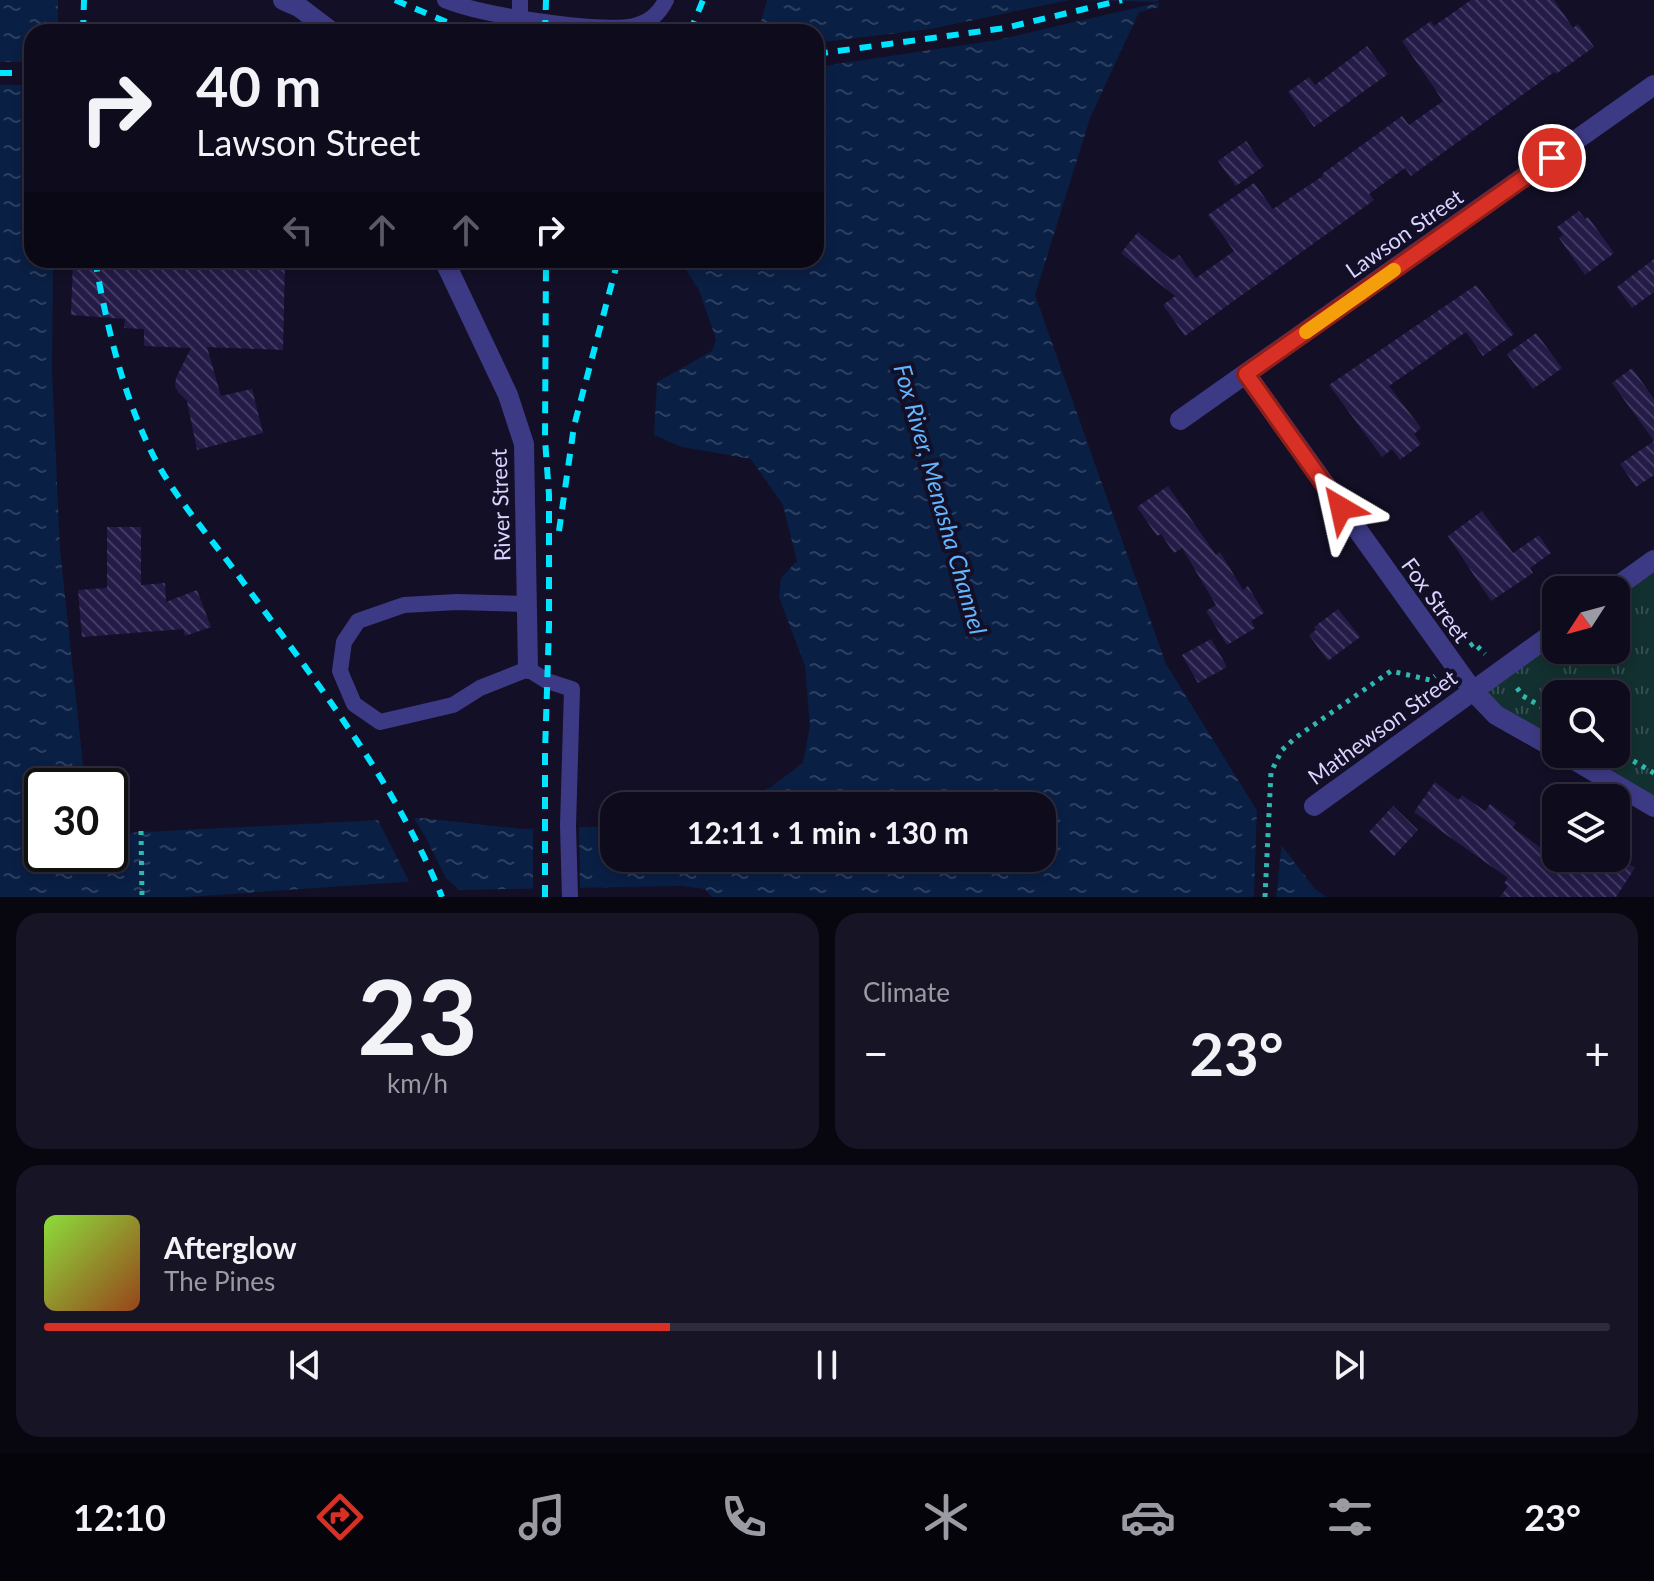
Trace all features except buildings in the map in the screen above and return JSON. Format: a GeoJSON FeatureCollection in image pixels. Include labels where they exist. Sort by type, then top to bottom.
{"type":"FeatureCollection","features":[{"type":"Feature","properties":{"kind":"street"},"geometry":{"type":"LineString","coordinates":[[283,0],[299,7],[321,24]]}},
{"type":"Feature","properties":{"kind":"street","name":"Lawson Street"},"geometry":{"type":"LineString","coordinates":[[1180,420],[1654,85]]}},
{"type":"Feature","properties":{"kind":"street","name":"River Street"},"geometry":{"type":"LineString","coordinates":[[448,268],[508,395],[524,444],[528,669]]}},
{"type":"Feature","properties":{"kind":"street","name":"Fox Street"},"geometry":{"type":"LineString","coordinates":[[1246,374],[1473,691],[1496,715],[1542,741]]}},
{"type":"Feature","properties":{"kind":"street"},"geometry":{"type":"LineString","coordinates":[[1630,577],[1654,560]]}},
{"type":"Feature","properties":{"kind":"street","name":"Mathewson Street"},"geometry":{"type":"LineString","coordinates":[[1314,806],[1542,641]]}},
{"type":"Feature","properties":{"kind":"street"},"geometry":{"type":"LineString","coordinates":[[1588,768],[1654,807]]}},
{"type":"Feature","properties":{"kind":"lane"},"geometry":{"type":"LineString","coordinates":[[445,0],[466,9],[585,24]]}},
{"type":"Feature","properties":{"kind":"lane"},"geometry":{"type":"LineString","coordinates":[[639,24],[658,15],[666,0]]}},
{"type":"Feature","properties":{"kind":"lane"},"geometry":{"type":"LineString","coordinates":[[527,604],[404,605],[358,621],[344,642],[340,671],[354,704],[380,722],[453,705],[480,688],[528,669],[547,681],[572,689],[568,826],[570,897]]}},
{"type":"Feature","properties":{"kind":"path"},"geometry":{"type":"LineString","coordinates":[[1265,897],[1271,772],[1282,750],[1391,671],[1430,680],[1452,661]]}},
{"type":"Feature","properties":{"kind":"path"},"geometry":{"type":"LineString","coordinates":[[1630,759],[1654,773]]}},
{"type":"Feature","properties":{"kind":"path"},"geometry":{"type":"LineString","coordinates":[[141,831],[142,897]]}},
{"type":"Feature","properties":{"kind":"green space"},"geometry":{"type":"Polygon","coordinates":[[[1654,560],[1654,807],[1630,793],[1630,784],[1615,784],[1588,768],[1630,768],[1630,680],[1542,680],[1542,739],[1473,692],[1542,641],[1542,664],[1630,664],[1630,579],[1654,560]]]}},
{"type":"Feature","properties":{"kind":"water","name":"Fox River, Menasha Channel"},"geometry":{"type":"Polygon","coordinates":[[[0,0],[58,0],[58,24],[24,24],[24,268],[53,268],[52,370],[60,550],[84,768],[24,768],[24,872],[128,872],[128,833],[422,818],[522,829],[600,826],[600,872],[1056,872],[1056,792],[760,792],[803,763],[810,726],[805,666],[779,597],[781,578],[797,561],[783,505],[751,459],[682,447],[654,435],[657,382],[712,351],[716,339],[699,290],[685,268],[824,268],[824,24],[760,24],[767,0],[1158,0],[1159,7],[1139,12],[1090,118],[1035,295],[1166,664],[1266,825],[1315,889],[1327,897],[712,897],[705,889],[682,886],[459,890],[447,879],[187,897],[0,897],[0,0]]]}},
{"type":"Feature","properties":{"kind":"pier"},"geometry":{"type":"Polygon","coordinates":[[[1070,0],[1161,2],[997,40],[824,66],[824,42],[931,29],[1070,0]]]}},
{"type":"Feature","properties":{"kind":"pier"},"geometry":{"type":"Polygon","coordinates":[[[0,62],[24,62],[24,85],[0,85],[0,62]]]}},
{"type":"Feature","properties":{"kind":"pier"},"geometry":{"type":"Polygon","coordinates":[[[1257,808],[1262,809],[1282,840],[1276,897],[1254,897],[1257,808]]]}},
{"type":"Feature","properties":{"kind":"pier"},"geometry":{"type":"Polygon","coordinates":[[[412,815],[450,887],[446,883],[411,885],[376,816],[412,815]]]}},
{"type":"Feature","properties":{"kind":"pier"},"geometry":{"type":"Polygon","coordinates":[[[579,825],[580,891],[533,891],[533,829],[579,825]]]}},
{"type":"Feature","properties":{"kind":"railway"},"geometry":{"type":"LineString","coordinates":[[83,24],[84,0]]}},
{"type":"Feature","properties":{"kind":"railway"},"geometry":{"type":"LineString","coordinates":[[395,0],[451,24]]}},
{"type":"Feature","properties":{"kind":"railway"},"geometry":{"type":"LineString","coordinates":[[545,24],[546,0]]}},
{"type":"Feature","properties":{"kind":"railway"},"geometry":{"type":"LineString","coordinates":[[693,24],[703,0]]}},
{"type":"Feature","properties":{"kind":"railway"},"geometry":{"type":"LineString","coordinates":[[824,53],[1005,28],[1122,0]]}},
{"type":"Feature","properties":{"kind":"railway"},"geometry":{"type":"LineString","coordinates":[[0,73],[24,73]]}},
{"type":"Feature","properties":{"kind":"railway"},"geometry":{"type":"LineString","coordinates":[[97,268],[117,361],[133,410],[154,457],[183,503],[350,730],[400,811],[442,897]]}},
{"type":"Feature","properties":{"kind":"railway"},"geometry":{"type":"LineString","coordinates":[[545,897],[549,626],[549,495],[545,439],[546,268]]}},
{"type":"Feature","properties":{"kind":"railway"},"geometry":{"type":"LineString","coordinates":[[559,531],[574,426],[616,268]]}},
{"type":"Feature","properties":{"kind":"slow traffic"},"geometry":{"type":"LineString","coordinates":[[1306,332],[1394,270]]}},
{"type":"Feature","properties":{"kind":"route"},"geometry":{"type":"LineString","coordinates":[[1341,508],[1246,374],[1552,158]]}}]}
